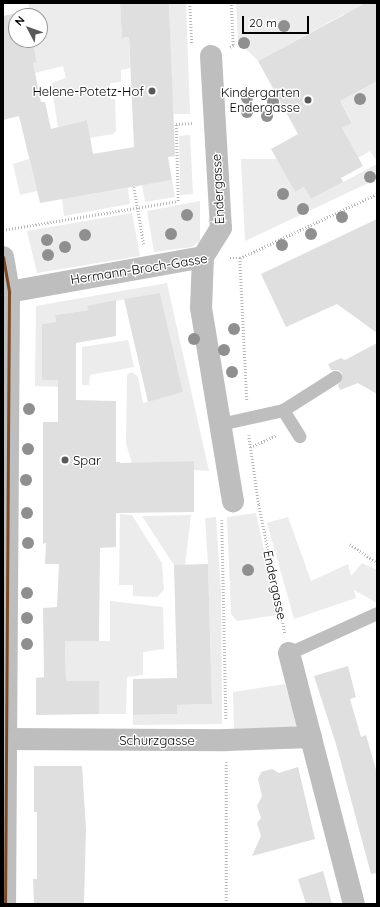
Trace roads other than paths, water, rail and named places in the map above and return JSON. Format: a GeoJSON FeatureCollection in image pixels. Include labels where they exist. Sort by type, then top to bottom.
{"type":"FeatureCollection","features":[{"type":"Feature","properties":{"kind":"street","name":"Endergasse"},"geometry":{"type":"LineString","coordinates":[[211,56],[221,228],[203,257],[201,308],[232,501]]}},
{"type":"Feature","properties":{"kind":"street"},"geometry":{"type":"LineString","coordinates":[[3,257],[6,292],[6,904]]}},
{"type":"Feature","properties":{"kind":"street","name":"Hermann-Broch-Gasse"},"geometry":{"type":"LineString","coordinates":[[6,292],[203,257]]}},
{"type":"Feature","properties":{"kind":"street"},"geometry":{"type":"LineString","coordinates":[[289,653],[354,904]]}},
{"type":"Feature","properties":{"kind":"street","name":"Schurzgasse"},"geometry":{"type":"LineString","coordinates":[[5,739],[226,740],[311,737]]}},
{"type":"Feature","properties":{"kind":"lane"},"geometry":{"type":"LineString","coordinates":[[220,424],[283,410],[334,377]]}},
{"type":"Feature","properties":{"kind":"lane"},"geometry":{"type":"LineString","coordinates":[[283,410],[296,432]]}},
{"type":"Feature","properties":{"kind":"lane"},"geometry":{"type":"LineString","coordinates":[[289,653],[377,613]]}},
{"type":"Feature","properties":{"kind":"place","name":"Helene-Potetz-Hof"},"geometry":{"type":"Point","coordinates":[152,91]}},
{"type":"Feature","properties":{"kind":"place","name":"Kindergarten Endergasse"},"geometry":{"type":"Point","coordinates":[308,100]}},
{"type":"Feature","properties":{"kind":"place","name":"Spar"},"geometry":{"type":"Point","coordinates":[65,460]}}]}
